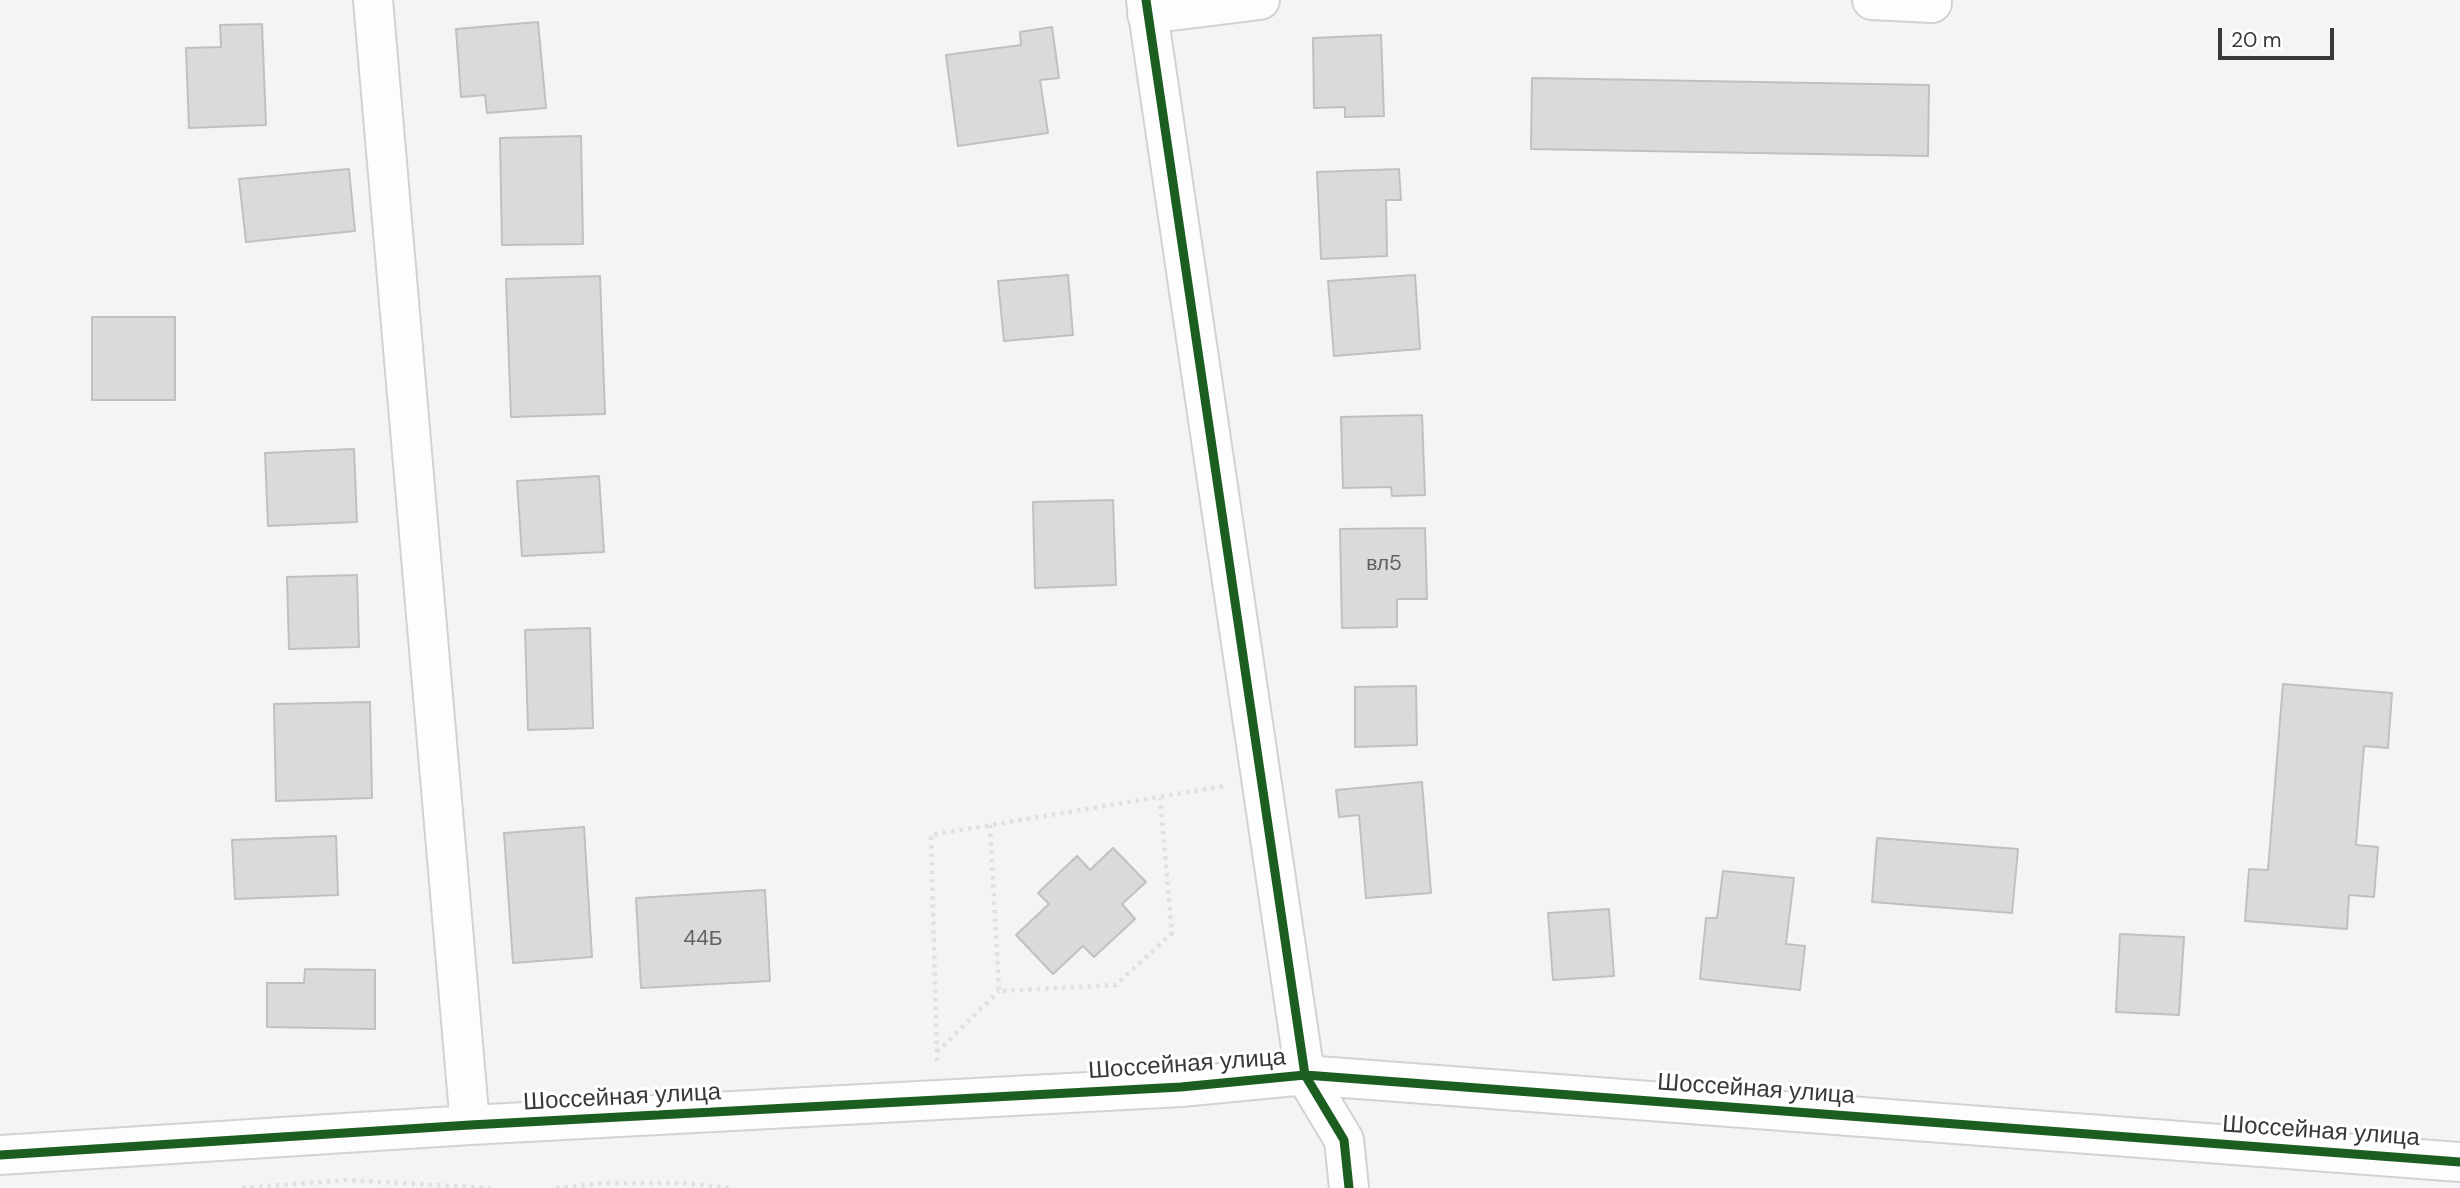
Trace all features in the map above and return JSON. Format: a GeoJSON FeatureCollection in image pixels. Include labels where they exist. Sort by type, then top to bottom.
{"type":"FeatureCollection","features":[{"type":"Feature","properties":{"kind":"street"},"geometry":{"type":"LineString","coordinates":[[373,0],[470,1125]]}},
{"type":"Feature","properties":{"kind":"street"},"geometry":{"type":"LineString","coordinates":[[1260,0],[1147,7],[1305,1075],[1344,1140],[1349,1188]]}},
{"type":"Feature","properties":{"kind":"street"},"geometry":{"type":"LineString","coordinates":[[1872,0],[1932,3]]}},
{"type":"Feature","properties":{"kind":"street","name":"Шоссейная улица"},"geometry":{"type":"LineString","coordinates":[[0,1154],[470,1125],[1181,1087],[1305,1075],[2460,1162]]}},
{"type":"Feature","properties":{"kind":"path"},"geometry":{"type":"LineString","coordinates":[[938,1100],[931,835],[1261,780]]}},
{"type":"Feature","properties":{"kind":"path"},"geometry":{"type":"LineString","coordinates":[[936,1053],[999,991],[1116,985],[1172,933],[1160,797]]}},
{"type":"Feature","properties":{"kind":"path"},"geometry":{"type":"LineString","coordinates":[[990,825],[999,991]]}},
{"type":"Feature","properties":{"kind":"path"},"geometry":{"type":"LineString","coordinates":[[242,1188],[347,1180],[490,1188]]}},
{"type":"Feature","properties":{"kind":"path"},"geometry":{"type":"LineString","coordinates":[[556,1188],[605,1183],[685,1183],[729,1188]]}},
{"type":"Feature","properties":{"kind":"building"},"geometry":{"type":"Polygon","coordinates":[[[538,22],[546,108],[487,113],[485,95],[461,97],[456,29],[538,22]]]}},
{"type":"Feature","properties":{"kind":"building"},"geometry":{"type":"Polygon","coordinates":[[[262,24],[266,125],[189,128],[186,48],[221,47],[220,25],[262,24]]]}},
{"type":"Feature","properties":{"kind":"building"},"geometry":{"type":"Polygon","coordinates":[[[1052,27],[1059,78],[1040,80],[1048,133],[958,146],[946,55],[1021,45],[1020,32],[1052,27]]]}},
{"type":"Feature","properties":{"kind":"building"},"geometry":{"type":"Polygon","coordinates":[[[1381,35],[1384,116],[1345,117],[1345,107],[1314,108],[1313,38],[1381,35]]]}},
{"type":"Feature","properties":{"kind":"building"},"geometry":{"type":"Polygon","coordinates":[[[1532,78],[1929,85],[1928,156],[1531,149],[1532,78]]]}},
{"type":"Feature","properties":{"kind":"building"},"geometry":{"type":"Polygon","coordinates":[[[581,136],[583,244],[502,245],[500,138],[581,136]]]}},
{"type":"Feature","properties":{"kind":"building"},"geometry":{"type":"Polygon","coordinates":[[[349,169],[355,231],[246,242],[239,179],[349,169]]]}},
{"type":"Feature","properties":{"kind":"building"},"geometry":{"type":"Polygon","coordinates":[[[1399,169],[1401,200],[1386,200],[1387,256],[1321,259],[1317,172],[1399,169]]]}},
{"type":"Feature","properties":{"kind":"building"},"geometry":{"type":"Polygon","coordinates":[[[1068,275],[1073,335],[1004,341],[998,281],[1068,275]]]}},
{"type":"Feature","properties":{"kind":"building"},"geometry":{"type":"Polygon","coordinates":[[[1415,275],[1420,349],[1334,356],[1328,281],[1415,275]]]}},
{"type":"Feature","properties":{"kind":"building"},"geometry":{"type":"Polygon","coordinates":[[[600,276],[605,414],[511,417],[506,279],[600,276]]]}},
{"type":"Feature","properties":{"kind":"building"},"geometry":{"type":"Polygon","coordinates":[[[92,317],[175,317],[175,400],[92,400],[92,317]]]}},
{"type":"Feature","properties":{"kind":"building"},"geometry":{"type":"Polygon","coordinates":[[[1422,415],[1425,495],[1392,496],[1391,487],[1343,488],[1341,417],[1422,415]]]}},
{"type":"Feature","properties":{"kind":"building"},"geometry":{"type":"Polygon","coordinates":[[[354,449],[357,522],[268,526],[265,453],[354,449]]]}},
{"type":"Feature","properties":{"kind":"building"},"geometry":{"type":"Polygon","coordinates":[[[599,476],[604,552],[522,556],[517,481],[599,476]]]}},
{"type":"Feature","properties":{"kind":"building"},"geometry":{"type":"Polygon","coordinates":[[[1113,500],[1116,585],[1035,588],[1033,502],[1113,500]]]}},
{"type":"Feature","properties":{"kind":"building"},"geometry":{"type":"Polygon","coordinates":[[[1425,528],[1427,599],[1397,599],[1397,627],[1342,628],[1340,529],[1425,528]]]}},
{"type":"Feature","properties":{"kind":"building"},"geometry":{"type":"Polygon","coordinates":[[[357,575],[359,647],[289,649],[287,577],[357,575]]]}},
{"type":"Feature","properties":{"kind":"building"},"geometry":{"type":"Polygon","coordinates":[[[590,628],[593,728],[528,730],[525,630],[590,628]]]}},
{"type":"Feature","properties":{"kind":"building"},"geometry":{"type":"Polygon","coordinates":[[[2283,684],[2392,693],[2388,748],[2364,746],[2356,845],[2378,847],[2374,897],[2349,895],[2347,929],[2245,921],[2249,869],[2268,870],[2283,684]]]}},
{"type":"Feature","properties":{"kind":"building"},"geometry":{"type":"Polygon","coordinates":[[[1416,686],[1417,745],[1355,747],[1355,687],[1416,686]]]}},
{"type":"Feature","properties":{"kind":"building"},"geometry":{"type":"Polygon","coordinates":[[[370,702],[372,798],[276,801],[274,704],[370,702]]]}},
{"type":"Feature","properties":{"kind":"building"},"geometry":{"type":"Polygon","coordinates":[[[1422,782],[1431,893],[1366,898],[1359,815],[1339,817],[1336,790],[1422,782]]]}},
{"type":"Feature","properties":{"kind":"building"},"geometry":{"type":"Polygon","coordinates":[[[584,827],[592,957],[513,963],[504,833],[584,827]]]}},
{"type":"Feature","properties":{"kind":"building"},"geometry":{"type":"Polygon","coordinates":[[[336,836],[338,895],[235,899],[232,840],[336,836]]]}},
{"type":"Feature","properties":{"kind":"building"},"geometry":{"type":"Polygon","coordinates":[[[1877,838],[2018,849],[2012,913],[1872,902],[1877,838]]]}},
{"type":"Feature","properties":{"kind":"building"},"geometry":{"type":"Polygon","coordinates":[[[1113,848],[1146,882],[1122,904],[1135,919],[1094,957],[1083,946],[1053,974],[1016,935],[1049,904],[1038,893],[1077,856],[1090,870],[1113,848]]]}},
{"type":"Feature","properties":{"kind":"building"},"geometry":{"type":"Polygon","coordinates":[[[1723,871],[1794,878],[1786,944],[1805,946],[1800,990],[1700,979],[1706,918],[1717,918],[1723,871]]]}},
{"type":"Feature","properties":{"kind":"building"},"geometry":{"type":"Polygon","coordinates":[[[765,890],[770,981],[641,988],[636,898],[765,890]]]}},
{"type":"Feature","properties":{"kind":"building"},"geometry":{"type":"Polygon","coordinates":[[[1609,909],[1614,976],[1553,980],[1548,913],[1609,909]]]}},
{"type":"Feature","properties":{"kind":"building"},"geometry":{"type":"Polygon","coordinates":[[[2120,934],[2184,937],[2179,1015],[2116,1012],[2120,934]]]}},
{"type":"Feature","properties":{"kind":"building"},"geometry":{"type":"Polygon","coordinates":[[[305,969],[375,970],[375,1029],[267,1027],[267,983],[304,983],[305,969]]]}},
{"type":"Feature","properties":{"kind":"cycle path"},"geometry":{"type":"LineString","coordinates":[[1146,0],[1305,1075],[1344,1140],[1349,1188]]}},
{"type":"Feature","properties":{"kind":"cycle path"},"geometry":{"type":"LineString","coordinates":[[0,1155],[470,1125],[1181,1087],[1305,1075],[2460,1162]]}}]}
